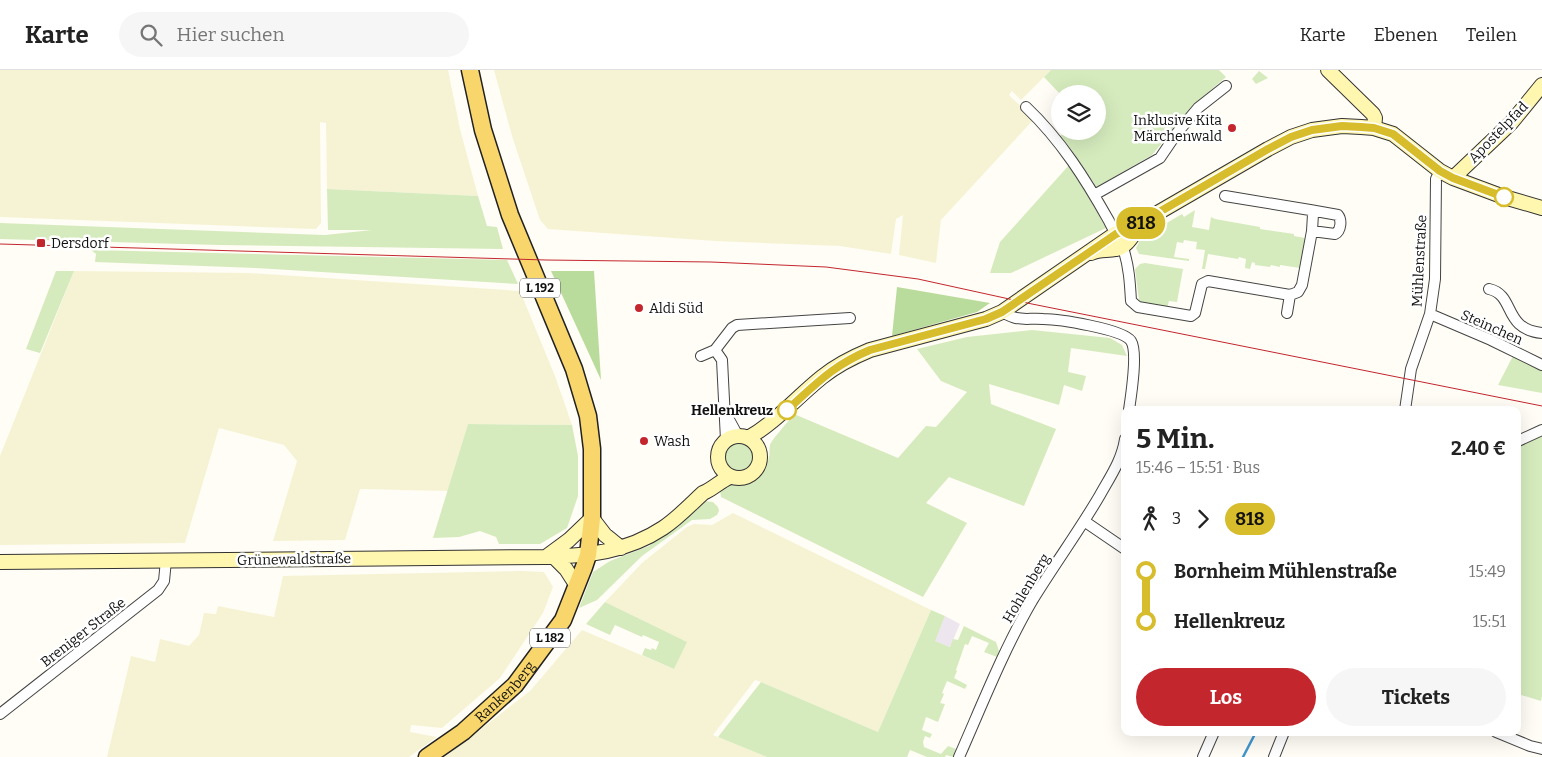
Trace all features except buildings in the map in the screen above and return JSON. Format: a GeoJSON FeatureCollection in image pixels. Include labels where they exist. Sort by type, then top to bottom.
{"type":"FeatureCollection","features":[{"type":"Feature","properties":{"kind":"main road","name":"L 192"},"geometry":{"type":"LineString","coordinates":[[470,70],[483,130],[510,215],[574,369],[588,416],[592,449],[592,518],[588,554]]}},
{"type":"Feature","properties":{"kind":"main road","name":"Rankenberg"},"geometry":{"type":"LineString","coordinates":[[427,757],[463,732],[516,684],[563,620],[588,554]]}},
{"type":"Feature","properties":{"kind":"street"},"geometry":{"type":"LineString","coordinates":[[1328,70],[1373,114],[1375,118],[1374,128]]}},
{"type":"Feature","properties":{"kind":"street","name":"Apostelpfad"},"geometry":{"type":"LineString","coordinates":[[1453,178],[1511,122],[1542,85]]}},
{"type":"Feature","properties":{"kind":"street"},"geometry":{"type":"LineString","coordinates":[[1094,195],[1160,158],[1177,133],[1198,108],[1226,86]]}},
{"type":"Feature","properties":{"kind":"street"},"geometry":{"type":"LineString","coordinates":[[1026,107],[1059,142],[1094,195],[1119,240],[1130,275],[1131,301],[1138,306],[1191,316],[1195,314],[1202,284],[1208,281],[1290,295],[1294,294],[1300,288],[1312,231],[1313,214],[1310,210]]}},
{"type":"Feature","properties":{"kind":"street"},"geometry":{"type":"LineString","coordinates":[[1119,240],[1128,242],[1142,222],[1291,137],[1312,130],[1342,126],[1374,128],[1393,134],[1440,171],[1453,178],[1504,197],[1542,208]]}},
{"type":"Feature","properties":{"kind":"street","name":"Mühlenstraße"},"geometry":{"type":"LineString","coordinates":[[1406,406],[1411,369],[1430,314],[1435,278],[1436,179],[1440,171]]}},
{"type":"Feature","properties":{"kind":"street"},"geometry":{"type":"LineString","coordinates":[[1225,196],[1338,214],[1341,219],[1339,230],[1335,234],[1312,231]]}},
{"type":"Feature","properties":{"kind":"street"},"geometry":{"type":"LineString","coordinates":[[730,477],[720,467],[718,452],[721,446],[737,438],[760,431],[788,409],[824,376],[852,357],[870,350],[986,319],[1002,312],[1088,254],[1099,250],[1117,249],[1119,240]]}},
{"type":"Feature","properties":{"kind":"street"},"geometry":{"type":"LineString","coordinates":[[1494,288],[1503,297],[1514,320],[1519,325],[1534,332],[1542,333]]}},
{"type":"Feature","properties":{"kind":"street"},"geometry":{"type":"LineString","coordinates":[[1287,313],[1290,295]]}},
{"type":"Feature","properties":{"kind":"street"},"geometry":{"type":"LineString","coordinates":[[1002,312],[1013,318],[1026,320],[1044,319],[1107,329],[1122,334],[1130,341],[1134,352],[1129,406]]}},
{"type":"Feature","properties":{"kind":"street","name":"Steinchen"},"geometry":{"type":"LineString","coordinates":[[1430,314],[1491,340],[1542,365]]}},
{"type":"Feature","properties":{"kind":"street"},"geometry":{"type":"LineString","coordinates":[[701,356],[715,350],[732,328],[737,325],[850,318]]}},
{"type":"Feature","properties":{"kind":"street"},"geometry":{"type":"LineString","coordinates":[[703,492],[710,490],[719,482],[730,477],[744,478],[756,470],[760,457],[756,445],[737,438],[725,414],[722,360],[715,350]]}},
{"type":"Feature","properties":{"kind":"street"},"geometry":{"type":"LineString","coordinates":[[759,450],[763,440],[788,409]]}},
{"type":"Feature","properties":{"kind":"street"},"geometry":{"type":"LineString","coordinates":[[1521,440],[1542,430]]}},
{"type":"Feature","properties":{"kind":"street","name":"Hohlenberg"},"geometry":{"type":"LineString","coordinates":[[959,757],[1008,645],[1033,601],[1084,522],[1121,457]]}},
{"type":"Feature","properties":{"kind":"street"},"geometry":{"type":"LineString","coordinates":[[703,492],[720,467]]}},
{"type":"Feature","properties":{"kind":"street","name":"Grünewaldstraße"},"geometry":{"type":"LineString","coordinates":[[0,562],[550,557],[603,553],[642,540],[664,528],[703,492]]}},
{"type":"Feature","properties":{"kind":"street"},"geometry":{"type":"LineString","coordinates":[[577,586],[566,569],[550,557],[592,518],[605,535],[621,548]]}},
{"type":"Feature","properties":{"kind":"street"},"geometry":{"type":"LineString","coordinates":[[1084,522],[1121,546]]}},
{"type":"Feature","properties":{"kind":"street","name":"Breniger Straße"},"geometry":{"type":"LineString","coordinates":[[0,714],[158,590],[164,581],[166,560]]}},
{"type":"Feature","properties":{"kind":"street"},"geometry":{"type":"LineString","coordinates":[[1203,757],[1212,736]]}},
{"type":"Feature","properties":{"kind":"street"},"geometry":{"type":"LineString","coordinates":[[1274,757],[1282,736]]}},
{"type":"Feature","properties":{"kind":"street"},"geometry":{"type":"LineString","coordinates":[[1506,736],[1542,749]]}},
{"type":"Feature","properties":{"kind":"shaded area"},"geometry":{"type":"Polygon","coordinates":[[[0,70],[448,70],[460,129],[478,196],[327,189],[326,123],[320,122],[321,223],[316,229],[0,217],[0,70]]]}},
{"type":"Feature","properties":{"kind":"shaded area"},"geometry":{"type":"Polygon","coordinates":[[[494,70],[1051,70],[1021,100],[1012,91],[1009,95],[1034,119],[941,220],[936,263],[899,255],[903,215],[896,219],[891,254],[840,246],[715,241],[548,229],[540,220],[512,136],[494,70]]]}},
{"type":"Feature","properties":{"kind":"shaded area"},"geometry":{"type":"Polygon","coordinates":[[[74,271],[249,273],[520,291],[555,376],[572,425],[468,424],[448,491],[360,489],[345,540],[273,541],[297,461],[284,445],[219,428],[185,543],[0,545],[0,456],[74,271]]]}},
{"type":"Feature","properties":{"kind":"shaded area"},"geometry":{"type":"Polygon","coordinates":[[[733,513],[931,610],[878,732],[755,680],[713,735],[767,757],[445,757],[530,691],[582,630],[674,669],[686,642],[605,602],[642,563],[687,527],[694,524],[712,525],[733,513]]]}},
{"type":"Feature","properties":{"kind":"shaded area"},"geometry":{"type":"Polygon","coordinates":[[[544,572],[553,587],[543,613],[500,678],[442,728],[411,725],[410,732],[437,737],[409,757],[107,757],[131,656],[155,662],[160,639],[189,646],[199,635],[204,613],[216,614],[218,606],[274,617],[283,576],[544,572]]]}},
{"type":"Feature","properties":{"kind":"shaded area"},"geometry":{"type":"Polygon","coordinates":[[[945,616],[960,624],[950,647],[934,641],[945,616]]]}},
{"type":"Feature","properties":{"kind":"green space"},"geometry":{"type":"Polygon","coordinates":[[[1051,70],[1219,70],[1226,77],[1197,102],[1152,155],[1095,188],[1094,183],[1063,140],[1106,140],[1106,85],[1052,85],[1044,77],[1051,70]]]}},
{"type":"Feature","properties":{"kind":"green space"},"geometry":{"type":"Polygon","coordinates":[[[1259,71],[1268,78],[1256,84],[1252,79],[1259,71]]]}},
{"type":"Feature","properties":{"kind":"green space"},"geometry":{"type":"Polygon","coordinates":[[[1070,164],[1106,228],[1011,273],[990,273],[1000,242],[1070,164]]]}},
{"type":"Feature","properties":{"kind":"green space"},"geometry":{"type":"Polygon","coordinates":[[[327,189],[478,196],[487,226],[497,227],[503,249],[219,245],[0,239],[0,223],[325,235],[372,230],[328,230],[327,189]]]}},
{"type":"Feature","properties":{"kind":"green space"},"geometry":{"type":"Polygon","coordinates":[[[1195,210],[1192,227],[1209,230],[1211,217],[1260,227],[1260,229],[1294,234],[1294,236],[1305,238],[1300,268],[1280,265],[1280,267],[1271,265],[1270,267],[1255,265],[1252,262],[1250,269],[1245,268],[1246,259],[1208,254],[1205,269],[1202,269],[1205,250],[1196,249],[1197,242],[1184,240],[1183,243],[1177,242],[1174,257],[1189,259],[1189,261],[1139,254],[1136,248],[1141,238],[1182,214],[1184,217],[1195,210]]]}},
{"type":"Feature","properties":{"kind":"green space"},"geometry":{"type":"Polygon","coordinates":[[[91,250],[507,260],[518,284],[256,268],[95,262],[96,254],[91,250]]]}},
{"type":"Feature","properties":{"kind":"green space"},"geometry":{"type":"Polygon","coordinates":[[[1145,263],[1183,269],[1177,302],[1169,301],[1167,308],[1144,304],[1139,300],[1135,269],[1140,264],[1145,263]]]}},
{"type":"Feature","properties":{"kind":"green space"},"geometry":{"type":"Polygon","coordinates":[[[56,271],[74,271],[40,353],[26,349],[56,271]]]}},
{"type":"Feature","properties":{"kind":"green space"},"geometry":{"type":"Polygon","coordinates":[[[551,271],[594,271],[601,380],[551,271]]]}},
{"type":"Feature","properties":{"kind":"green space"},"geometry":{"type":"Polygon","coordinates":[[[897,287],[990,303],[977,312],[892,336],[897,287]]]}},
{"type":"Feature","properties":{"kind":"green space"},"geometry":{"type":"Polygon","coordinates":[[[1032,330],[1110,338],[1122,345],[1127,356],[1071,348],[1068,372],[1086,376],[1082,391],[1064,385],[1059,405],[989,384],[991,404],[1056,429],[1024,506],[949,477],[926,503],[967,523],[923,597],[721,497],[720,491],[729,484],[750,483],[760,476],[767,465],[771,442],[794,414],[898,458],[926,426],[936,427],[967,392],[941,381],[917,349],[967,337],[1032,330]]]}},
{"type":"Feature","properties":{"kind":"green space"},"geometry":{"type":"Polygon","coordinates":[[[1514,354],[1542,368],[1542,393],[1498,385],[1514,354]]]}},
{"type":"Feature","properties":{"kind":"green space"},"geometry":{"type":"Polygon","coordinates":[[[468,424],[572,425],[578,456],[578,496],[567,528],[540,544],[499,544],[496,537],[480,531],[459,537],[433,538],[468,424]]]}},
{"type":"Feature","properties":{"kind":"green space"},"geometry":{"type":"Polygon","coordinates":[[[1542,434],[1541,701],[1521,695],[1521,444],[1542,434]]]}},
{"type":"Feature","properties":{"kind":"green space"},"geometry":{"type":"Polygon","coordinates":[[[739,441],[745,442],[750,446],[754,451],[754,463],[750,468],[745,472],[739,473],[733,472],[728,468],[724,463],[723,457],[724,451],[728,446],[733,442],[739,441]]]}},
{"type":"Feature","properties":{"kind":"green space"},"geometry":{"type":"Polygon","coordinates":[[[704,501],[713,502],[718,507],[717,515],[710,519],[692,520],[642,556],[597,600],[579,608],[593,572],[610,561],[649,546],[677,526],[704,501]]]}},
{"type":"Feature","properties":{"kind":"green space"},"geometry":{"type":"Polygon","coordinates":[[[605,602],[687,642],[674,669],[642,655],[645,648],[656,650],[659,642],[615,625],[610,635],[586,624],[605,602]]]}},
{"type":"Feature","properties":{"kind":"green space"},"geometry":{"type":"Polygon","coordinates":[[[931,610],[945,616],[935,641],[950,647],[953,639],[958,640],[964,626],[996,642],[999,651],[997,657],[984,652],[989,643],[972,636],[968,645],[965,644],[954,678],[967,685],[965,689],[947,681],[940,703],[945,704],[938,722],[926,717],[922,730],[932,734],[930,738],[925,736],[924,747],[941,754],[948,746],[956,749],[953,757],[946,755],[945,757],[927,757],[910,750],[907,757],[767,757],[718,737],[761,682],[878,732],[931,610]]]}},
{"type":"Feature","properties":{"kind":"waterway"},"geometry":{"type":"LineString","coordinates":[[1243,757],[1254,736]]}},
{"type":"Feature","properties":{"kind":"tram line"},"geometry":{"type":"LineString","coordinates":[[0,244],[546,260],[711,262],[826,267],[918,279],[1032,304],[1542,406]]}},
{"type":"Feature","properties":{"kind":"bus line","name":"818"},"geometry":{"type":"LineString","coordinates":[[787,410],[824,376],[852,357],[870,350],[986,319],[1002,312],[1116,234],[1142,222],[1268,149],[1291,137],[1312,130],[1342,126],[1374,128],[1393,134],[1440,171],[1453,178],[1504,197]]}},
{"type":"Feature","properties":{"kind":"place","name":"Inklusive Kita Märchenwald"},"geometry":{"type":"Point","coordinates":[1232,128]}},
{"type":"Feature","properties":{"kind":"place","name":"Dersdorf"},"geometry":{"type":"Point","coordinates":[41,243]}},
{"type":"Feature","properties":{"kind":"place","name":"Aldi Süd"},"geometry":{"type":"Point","coordinates":[639,308]}},
{"type":"Feature","properties":{"kind":"place","name":"Hellenkreuz"},"geometry":{"type":"Point","coordinates":[787,410]}},
{"type":"Feature","properties":{"kind":"place","name":"Wash"},"geometry":{"type":"Point","coordinates":[644,441]}}]}
